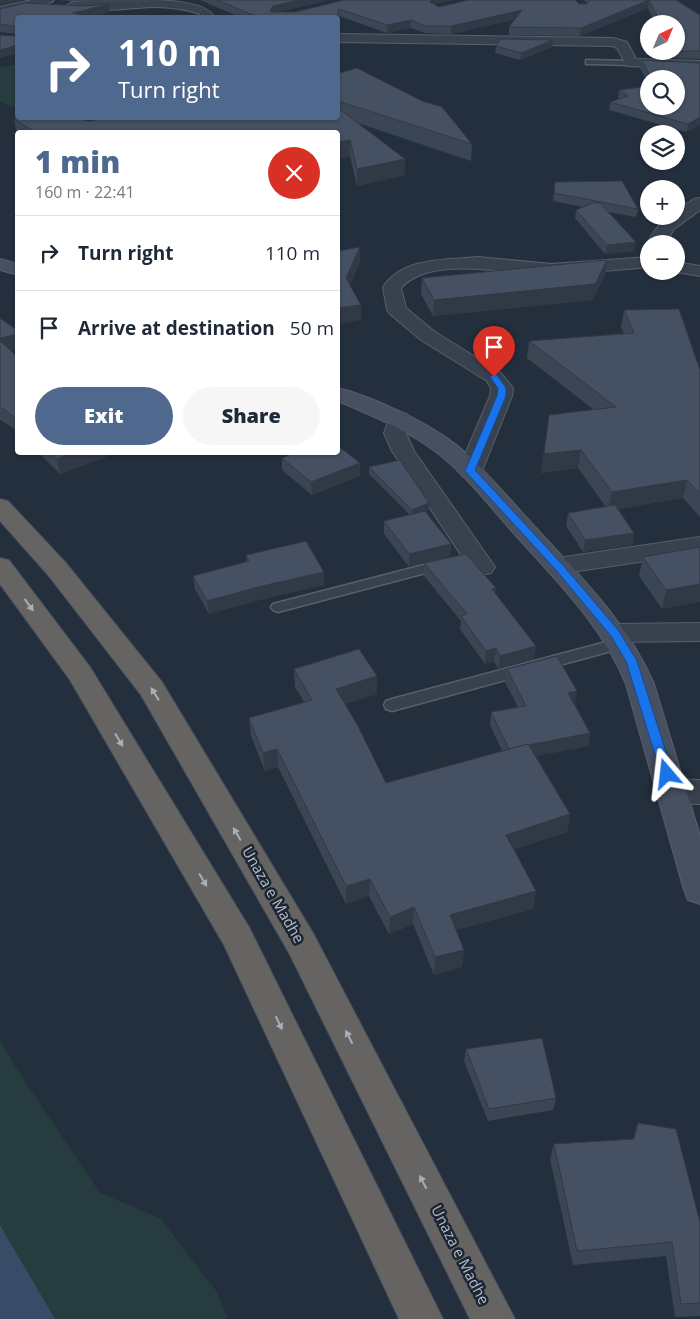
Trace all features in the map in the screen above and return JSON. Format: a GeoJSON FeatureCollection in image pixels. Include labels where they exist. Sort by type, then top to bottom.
{"type":"FeatureCollection","features":[{"type":"Feature","properties":{"kind":"highway","name":"Unaza e Madhe"},"geometry":{"type":"LineString","coordinates":[[0,506],[57,569],[152,689],[301,943],[493,1319]]}},
{"type":"Feature","properties":{"kind":"highway"},"geometry":{"type":"LineString","coordinates":[[0,566],[80,674],[237,937],[421,1319]]}},
{"type":"Feature","properties":{"kind":"main road"},"geometry":{"type":"LineString","coordinates":[[0,264],[15,269]]}},
{"type":"Feature","properties":{"kind":"main road"},"geometry":{"type":"LineString","coordinates":[[340,395],[399,419],[433,438],[452,453],[558,566],[618,638],[632,661],[686,791],[699,879]]}},
{"type":"Feature","properties":{"kind":"street"},"geometry":{"type":"LineString","coordinates":[[0,11],[28,5],[56,4],[101,7],[134,3],[180,4],[204,11],[207,15]]}},
{"type":"Feature","properties":{"kind":"street"},"geometry":{"type":"LineString","coordinates":[[340,38],[613,42],[622,45],[632,63],[700,65]]}},
{"type":"Feature","properties":{"kind":"street"},"geometry":{"type":"LineString","coordinates":[[658,235],[682,214],[700,203]]}},
{"type":"Feature","properties":{"kind":"street"},"geometry":{"type":"LineString","coordinates":[[470,471],[501,396],[502,388],[494,377],[428,336],[397,310],[392,287],[401,277],[426,267],[478,262],[551,269],[640,263]]}},
{"type":"Feature","properties":{"kind":"street"},"geometry":{"type":"LineString","coordinates":[[685,268],[700,271]]}},
{"type":"Feature","properties":{"kind":"street"},"geometry":{"type":"LineString","coordinates":[[399,419],[395,433],[403,451],[469,561]]}},
{"type":"Feature","properties":{"kind":"street"},"geometry":{"type":"LineString","coordinates":[[558,566],[700,544]]}},
{"type":"Feature","properties":{"kind":"street"},"geometry":{"type":"LineString","coordinates":[[618,638],[700,632]]}},
{"type":"Feature","properties":{"kind":"lane"},"geometry":{"type":"LineString","coordinates":[[589,62],[632,63]]}},
{"type":"Feature","properties":{"kind":"lane"},"geometry":{"type":"LineString","coordinates":[[278,607],[469,561]]}},
{"type":"Feature","properties":{"kind":"lane"},"geometry":{"type":"LineString","coordinates":[[392,705],[618,638]]}},
{"type":"Feature","properties":{"kind":"green space"},"geometry":{"type":"Polygon","coordinates":[[[15,65],[15,107],[0,102],[0,68],[15,65]]]}},
{"type":"Feature","properties":{"kind":"green space"},"geometry":{"type":"Polygon","coordinates":[[[0,1041],[100,1193],[160,1218],[217,1292],[228,1319],[55,1319],[0,1225],[0,1041]]]}},
{"type":"Feature","properties":{"kind":"water"},"geometry":{"type":"Polygon","coordinates":[[[0,1225],[55,1319],[0,1319],[0,1225]]]}},
{"type":"Feature","properties":{"kind":"building"},"geometry":{"type":"Polygon","coordinates":[[[217,0],[299,0],[273,6],[270,11],[295,12],[344,0],[432,0],[430,2],[439,7],[468,0],[575,0],[579,4],[587,4],[590,0],[649,0],[581,28],[509,27],[522,10],[451,26],[425,26],[411,20],[387,25],[339,9],[338,15],[253,15],[217,0]]]}},
{"type":"Feature","properties":{"kind":"building"},"geometry":{"type":"Polygon","coordinates":[[[649,0],[676,0],[700,15],[700,51],[685,51],[685,15],[656,15],[649,0]]]}},
{"type":"Feature","properties":{"kind":"building"},"geometry":{"type":"Polygon","coordinates":[[[25,3],[83,6],[110,4],[73,13],[83,15],[15,15],[15,26],[0,24],[0,9],[25,3]]]}},
{"type":"Feature","properties":{"kind":"building"},"geometry":{"type":"Polygon","coordinates":[[[0,35],[15,36],[15,46],[0,50],[0,35]]]}},
{"type":"Feature","properties":{"kind":"building"},"geometry":{"type":"Polygon","coordinates":[[[501,39],[553,40],[521,53],[496,46],[501,39]]]}},
{"type":"Feature","properties":{"kind":"building"},"geometry":{"type":"Polygon","coordinates":[[[642,60],[700,63],[700,117],[688,124],[656,115],[685,115],[685,70],[647,70],[642,60]]]}},
{"type":"Feature","properties":{"kind":"building"},"geometry":{"type":"Polygon","coordinates":[[[357,68],[422,101],[442,107],[472,144],[340,102],[340,73],[357,68]]]}},
{"type":"Feature","properties":{"kind":"building"},"geometry":{"type":"Polygon","coordinates":[[[640,87],[640,110],[610,102],[628,96],[619,90],[640,87]]]}},
{"type":"Feature","properties":{"kind":"building"},"geometry":{"type":"Polygon","coordinates":[[[340,110],[405,159],[357,169],[350,140],[340,142],[340,130],[32,130],[16,120],[340,120],[340,110]]]}},
{"type":"Feature","properties":{"kind":"building"},"geometry":{"type":"Polygon","coordinates":[[[622,181],[638,209],[554,193],[555,182],[622,181]]]}},
{"type":"Feature","properties":{"kind":"building"},"geometry":{"type":"Polygon","coordinates":[[[593,203],[600,203],[636,242],[607,245],[576,210],[593,203]]]}},
{"type":"Feature","properties":{"kind":"building"},"geometry":{"type":"Polygon","coordinates":[[[360,247],[346,278],[361,305],[340,308],[340,251],[360,247]]]}},
{"type":"Feature","properties":{"kind":"building"},"geometry":{"type":"Polygon","coordinates":[[[607,260],[595,284],[434,300],[422,278],[607,260]]]}},
{"type":"Feature","properties":{"kind":"building"},"geometry":{"type":"Polygon","coordinates":[[[679,309],[700,370],[700,493],[687,480],[612,492],[581,450],[544,454],[549,415],[616,407],[529,341],[634,333],[624,310],[679,309]]]}},
{"type":"Feature","properties":{"kind":"building"},"geometry":{"type":"Polygon","coordinates":[[[0,318],[15,329],[15,335],[0,338],[0,318]]]}},
{"type":"Feature","properties":{"kind":"building"},"geometry":{"type":"Polygon","coordinates":[[[0,341],[15,354],[15,418],[0,407],[0,341]]]}},
{"type":"Feature","properties":{"kind":"building"},"geometry":{"type":"Polygon","coordinates":[[[340,448],[360,463],[311,482],[282,458],[289,455],[340,455],[340,448]]]}},
{"type":"Feature","properties":{"kind":"building"},"geometry":{"type":"Polygon","coordinates":[[[53,455],[66,455],[57,459],[53,455]]]}},
{"type":"Feature","properties":{"kind":"building"},"geometry":{"type":"Polygon","coordinates":[[[400,460],[429,503],[412,510],[369,467],[400,460]]]}},
{"type":"Feature","properties":{"kind":"building"},"geometry":{"type":"Polygon","coordinates":[[[615,505],[634,533],[585,540],[568,513],[615,505]]]}},
{"type":"Feature","properties":{"kind":"building"},"geometry":{"type":"Polygon","coordinates":[[[425,511],[451,544],[409,554],[384,521],[425,511]]]}},
{"type":"Feature","properties":{"kind":"building"},"geometry":{"type":"Polygon","coordinates":[[[306,541],[324,572],[207,601],[193,576],[249,561],[246,555],[306,541]]]}},
{"type":"Feature","properties":{"kind":"building"},"geometry":{"type":"Polygon","coordinates":[[[700,547],[700,584],[666,590],[643,557],[700,547]]]}},
{"type":"Feature","properties":{"kind":"building"},"geometry":{"type":"Polygon","coordinates":[[[466,554],[496,588],[492,589],[536,646],[500,656],[496,648],[486,651],[461,616],[467,614],[424,563],[466,554]]]}},
{"type":"Feature","properties":{"kind":"building"},"geometry":{"type":"Polygon","coordinates":[[[359,649],[377,676],[336,689],[358,726],[386,783],[528,744],[570,814],[506,835],[536,891],[450,915],[464,950],[435,957],[414,907],[390,917],[370,879],[346,886],[277,749],[263,753],[249,718],[312,700],[294,669],[359,649]]]}},
{"type":"Feature","properties":{"kind":"building"},"geometry":{"type":"Polygon","coordinates":[[[557,656],[577,691],[568,693],[590,733],[509,749],[491,712],[526,706],[507,669],[557,656]]]}},
{"type":"Feature","properties":{"kind":"building"},"geometry":{"type":"Polygon","coordinates":[[[542,1038],[556,1098],[489,1109],[466,1049],[542,1038]]]}},
{"type":"Feature","properties":{"kind":"building"},"geometry":{"type":"Polygon","coordinates":[[[638,1123],[676,1129],[700,1222],[700,1303],[681,1304],[672,1242],[577,1251],[554,1144],[634,1139],[638,1123]]]}},
{"type":"Feature","properties":{"kind":"route"},"geometry":{"type":"LineString","coordinates":[[494,377],[502,388],[501,396],[470,471],[558,566],[615,633],[632,661],[667,774]]}}]}
